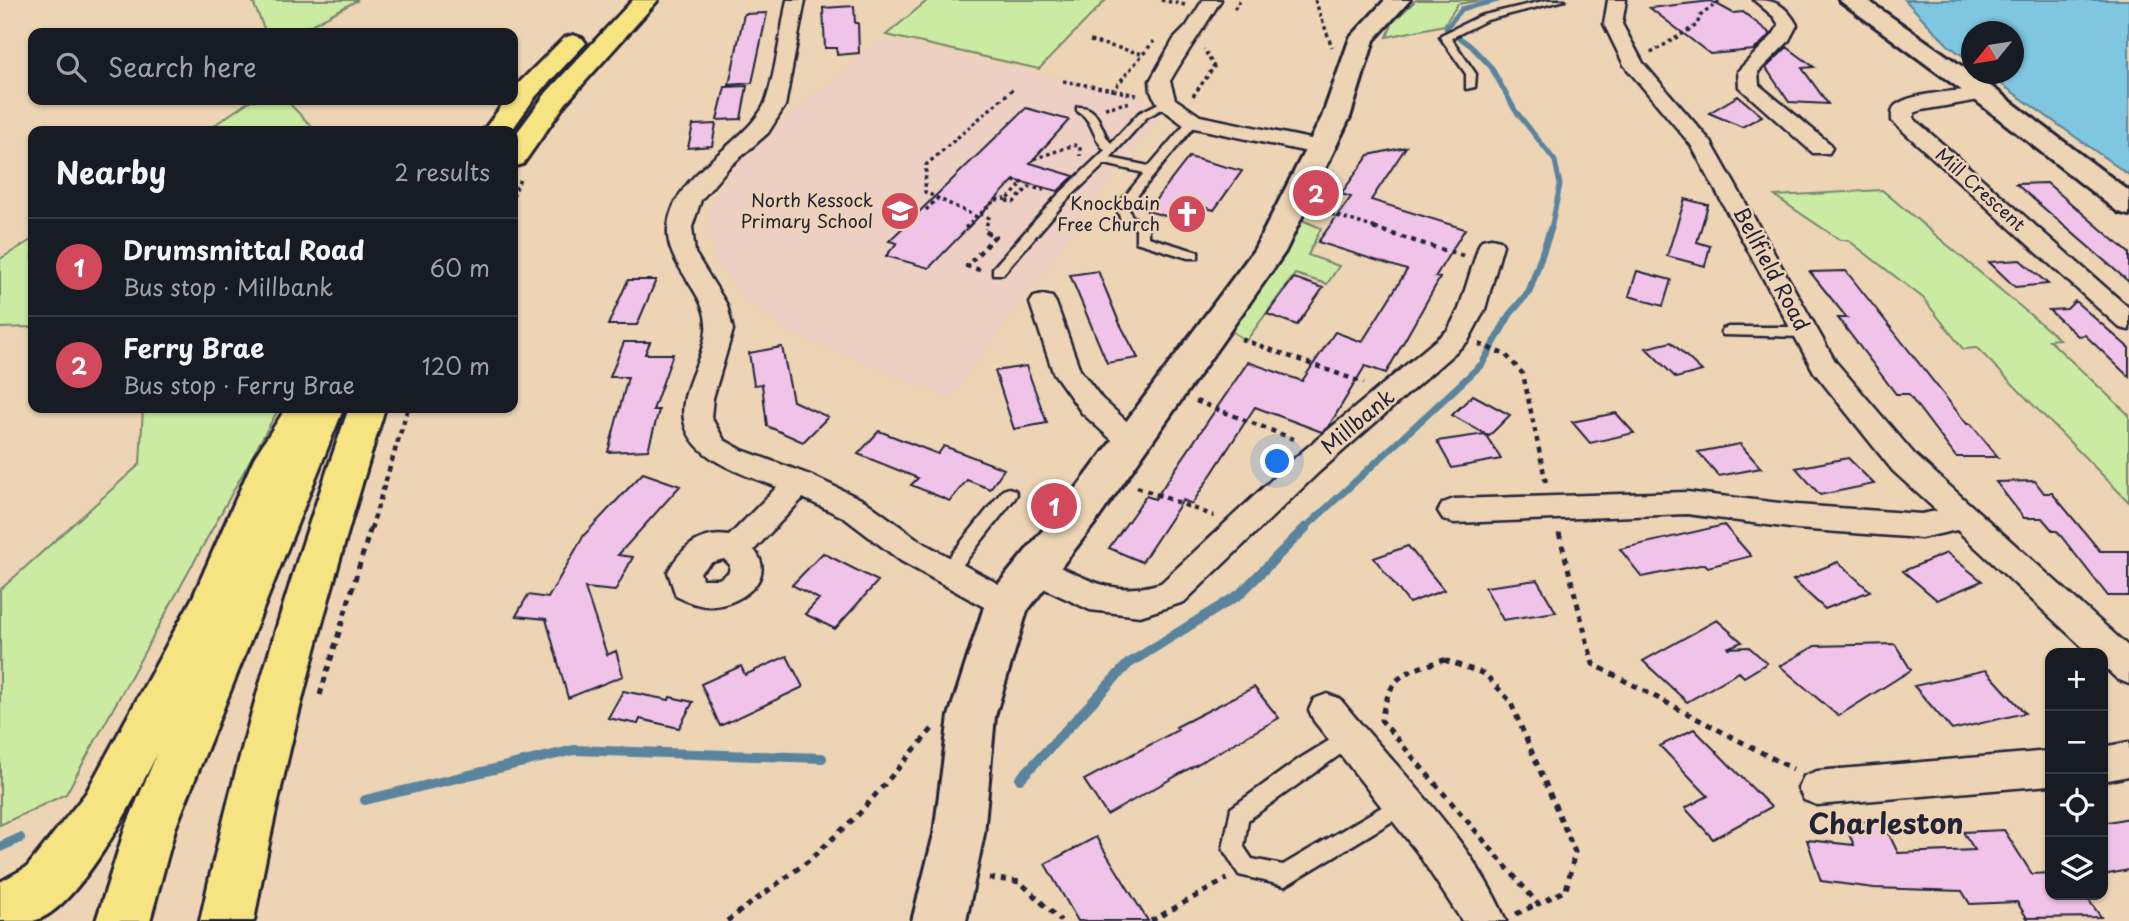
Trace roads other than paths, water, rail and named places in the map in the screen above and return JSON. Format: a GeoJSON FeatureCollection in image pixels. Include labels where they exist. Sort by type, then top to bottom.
{"type":"FeatureCollection","features":[{"type":"Feature","properties":{"kind":"highway"},"geometry":{"type":"LineString","coordinates":[[518,102],[616,0]]}},
{"type":"Feature","properties":{"kind":"highway"},"geometry":{"type":"LineString","coordinates":[[518,151],[556,98],[646,0]]}},
{"type":"Feature","properties":{"kind":"highway"},"geometry":{"type":"LineString","coordinates":[[501,126],[516,105]]}},
{"type":"Feature","properties":{"kind":"highway"},"geometry":{"type":"LineString","coordinates":[[0,912],[45,885],[104,809],[213,600],[273,458],[302,413]]}},
{"type":"Feature","properties":{"kind":"highway"},"geometry":{"type":"LineString","coordinates":[[123,921],[150,829],[323,413]]}},
{"type":"Feature","properties":{"kind":"highway"},"geometry":{"type":"LineString","coordinates":[[227,921],[238,860],[307,593],[365,413]]}},
{"type":"Feature","properties":{"kind":"highway"},"geometry":{"type":"LineString","coordinates":[[238,860],[239,921]]}},
{"type":"Feature","properties":{"kind":"street"},"geometry":{"type":"LineString","coordinates":[[796,0],[775,106],[760,128],[721,162],[690,198],[680,227],[683,253],[715,305],[720,330],[699,398],[697,417],[713,447],[732,458],[799,483],[854,509],[912,552],[1007,604]]}},
{"type":"Feature","properties":{"kind":"street"},"geometry":{"type":"LineString","coordinates":[[1212,0],[1193,31],[1184,38],[1160,81],[1161,92],[1181,112],[1322,148]]}},
{"type":"Feature","properties":{"kind":"street"},"geometry":{"type":"LineString","coordinates":[[939,921],[959,834],[972,716],[1007,604],[1108,476],[1269,252],[1336,117],[1362,38],[1398,0]]}},
{"type":"Feature","properties":{"kind":"street","name":"Bellfield Road"},"geometry":{"type":"LineString","coordinates":[[1617,0],[1613,24],[1634,65],[1700,142],[1824,366],[1904,463],[2129,669]]}},
{"type":"Feature","properties":{"kind":"street"},"geometry":{"type":"LineString","coordinates":[[1763,0],[1782,14],[1788,25],[1781,38],[1748,71],[1749,87],[1821,148]]}},
{"type":"Feature","properties":{"kind":"street"},"geometry":{"type":"LineString","coordinates":[[1851,0],[1984,94],[2129,206]]}},
{"type":"Feature","properties":{"kind":"street","name":"Mill Crescent"},"geometry":{"type":"LineString","coordinates":[[1984,94],[1917,104],[1903,110],[1903,121],[2129,322]]}},
{"type":"Feature","properties":{"kind":"street","name":"Millbank"},"geometry":{"type":"LineString","coordinates":[[1035,570],[1090,597],[1140,603],[1172,593],[1324,451],[1460,335],[1472,309],[1488,254]]}},
{"type":"Feature","properties":{"kind":"street"},"geometry":{"type":"LineString","coordinates":[[1043,303],[1067,372],[1093,406],[1132,442]]}},
{"type":"Feature","properties":{"kind":"street"},"geometry":{"type":"LineString","coordinates":[[736,550],[799,483]]}},
{"type":"Feature","properties":{"kind":"street"},"geometry":{"type":"LineString","coordinates":[[1454,512],[1687,503],[1797,517],[1921,526],[1964,517]]}},
{"type":"Feature","properties":{"kind":"street"},"geometry":{"type":"LineString","coordinates":[[1338,724],[1402,804],[1420,822],[1471,894],[1483,916]]}},
{"type":"Feature","properties":{"kind":"street"},"geometry":{"type":"LineString","coordinates":[[2108,763],[2129,759]]}},
{"type":"Feature","properties":{"kind":"street"},"geometry":{"type":"LineString","coordinates":[[1817,788],[2045,768]]}},
{"type":"Feature","properties":{"kind":"lane"},"geometry":{"type":"LineString","coordinates":[[1470,87],[1471,74],[1445,37],[1493,16],[1560,0]]}},
{"type":"Feature","properties":{"kind":"lane"},"geometry":{"type":"LineString","coordinates":[[1085,111],[1094,117],[1102,143],[1112,150]]}},
{"type":"Feature","properties":{"kind":"lane"},"geometry":{"type":"LineString","coordinates":[[998,271],[1061,199],[1112,150],[1143,115],[1181,112]]}},
{"type":"Feature","properties":{"kind":"lane"},"geometry":{"type":"LineString","coordinates":[[1181,112],[1149,170],[1122,206],[1125,218],[1142,228],[1141,239],[1194,255]]}},
{"type":"Feature","properties":{"kind":"lane"},"geometry":{"type":"LineString","coordinates":[[1102,160],[1149,170]]}},
{"type":"Feature","properties":{"kind":"lane"},"geometry":{"type":"LineString","coordinates":[[1728,332],[1805,332]]}},
{"type":"Feature","properties":{"kind":"lane"},"geometry":{"type":"LineString","coordinates":[[948,571],[1009,494]]}},
{"type":"Feature","properties":{"kind":"lane"},"geometry":{"type":"LineString","coordinates":[[1338,724],[1306,765],[1238,815],[1233,849],[1246,868],[1286,876],[1402,804]]}},
{"type":"Feature","properties":{"kind":"water"},"geometry":{"type":"Polygon","coordinates":[[[1905,0],[2129,0],[2129,175],[2001,84],[2024,84],[2024,21],[1961,21],[1961,55],[1948,45],[1905,0]]]}},
{"type":"Feature","properties":{"kind":"waterway"},"geometry":{"type":"LineString","coordinates":[[1498,0],[1462,9],[1446,28],[1471,46],[1491,67],[1515,110],[1555,161],[1560,185],[1551,229]]}},
{"type":"Feature","properties":{"kind":"waterway"},"geometry":{"type":"LineString","coordinates":[[1304,529],[1482,364],[1510,314],[1529,292],[1551,228]]}},
{"type":"Feature","properties":{"kind":"waterway"},"geometry":{"type":"LineString","coordinates":[[1020,779],[1128,664],[1240,594],[1304,529]]}},
{"type":"Feature","properties":{"kind":"waterway"},"geometry":{"type":"LineString","coordinates":[[365,800],[574,750],[822,758]]}},
{"type":"Feature","properties":{"kind":"waterway"},"geometry":{"type":"LineString","coordinates":[[0,847],[20,838]]}},
{"type":"Feature","properties":{"kind":"place","name":"Ferry Brae"},"geometry":{"type":"Point","coordinates":[1316,193]}},
{"type":"Feature","properties":{"kind":"place","name":"North Kessock Primary School"},"geometry":{"type":"Point","coordinates":[900,211]}},
{"type":"Feature","properties":{"kind":"place","name":"Knockbain Free Church"},"geometry":{"type":"Point","coordinates":[1187,214]}},
{"type":"Feature","properties":{"kind":"place","name":"Drumsmittal Road"},"geometry":{"type":"Point","coordinates":[1054,506]}},
{"type":"Feature","properties":{"kind":"district","name":"Charleston"},"geometry":{"type":"Point","coordinates":[1886,824]}}]}
